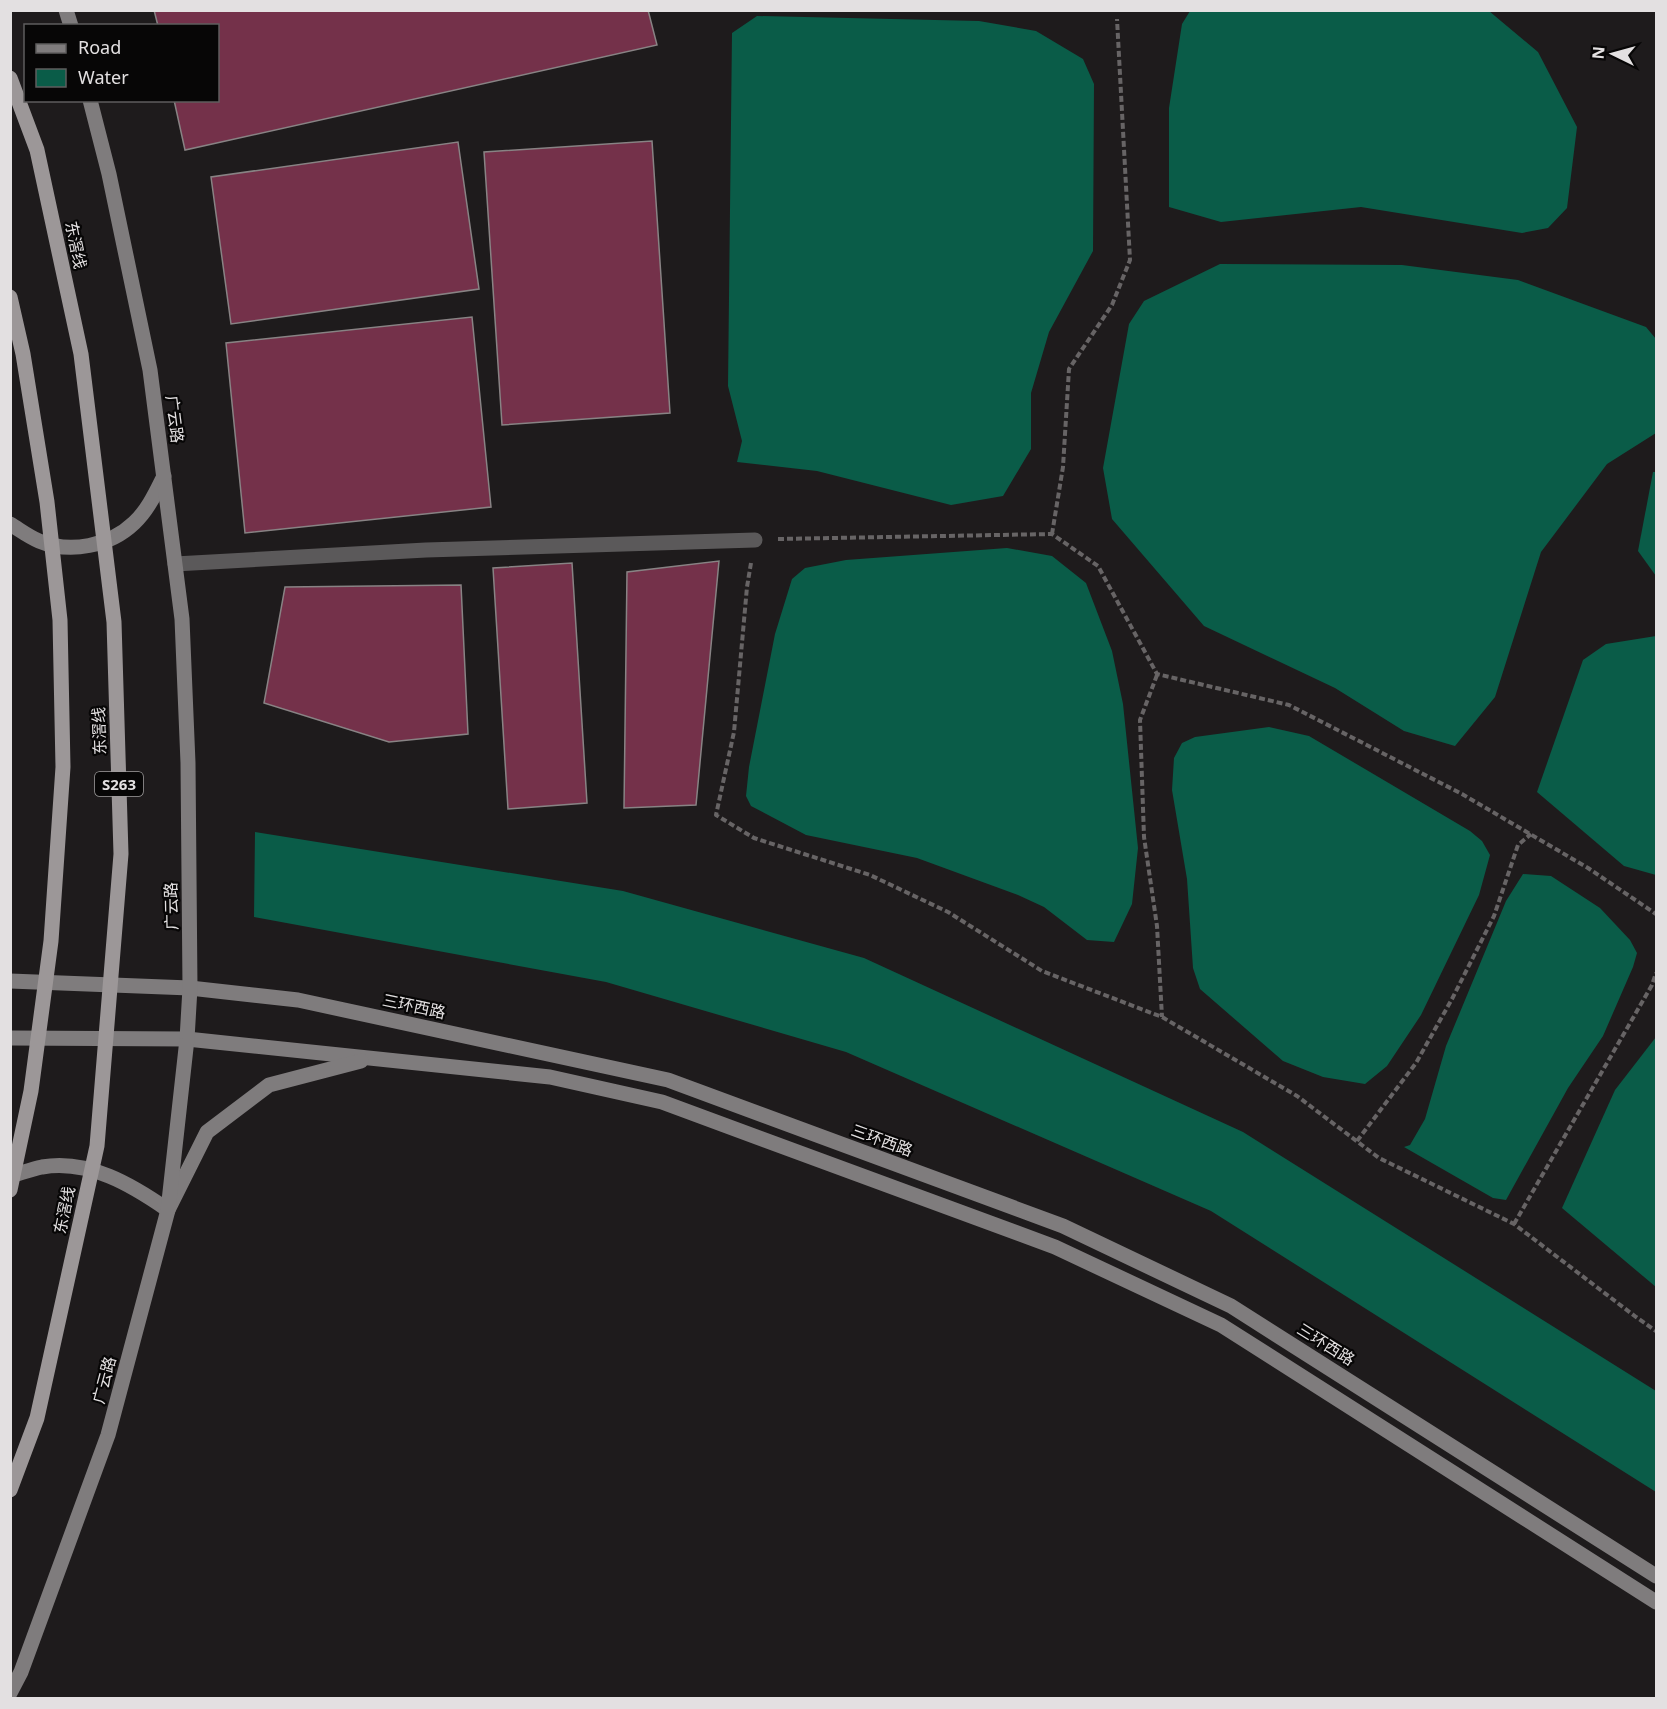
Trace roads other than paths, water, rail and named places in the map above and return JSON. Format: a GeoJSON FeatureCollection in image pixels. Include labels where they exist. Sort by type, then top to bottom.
{"type":"FeatureCollection","features":[{"type":"Feature","properties":{"kind":"main road","name":"东滘线"},"geometry":{"type":"LineString","coordinates":[[10,78],[37,150],[81,354],[114,622],[120,854],[97,1146],[37,1418],[10,1490]]}},
{"type":"Feature","properties":{"kind":"main road","name":"广云路"},"geometry":{"type":"LineString","coordinates":[[10,1693],[21,1672],[108,1435],[168,1210],[187,1039],[190,988],[188,763],[182,619],[150,370],[109,174],[91,102]]}},
{"type":"Feature","properties":{"kind":"main road"},"geometry":{"type":"LineString","coordinates":[[10,297],[23,354],[48,513],[60,620],[63,766],[51,941],[31,1091],[10,1190]]}},
{"type":"Feature","properties":{"kind":"main road"},"geometry":{"type":"LineString","coordinates":[[10,524],[40,541],[71,548],[108,541],[134,523],[151,502],[164,476]]}},
{"type":"Feature","properties":{"kind":"main road","name":"三环西路"},"geometry":{"type":"LineString","coordinates":[[10,981],[190,988],[298,1000],[668,1080],[1063,1226],[1231,1306],[1656,1576]]}},
{"type":"Feature","properties":{"kind":"main road"},"geometry":{"type":"LineString","coordinates":[[10,1038],[187,1039],[550,1077],[662,1102],[1055,1246],[1221,1325],[1656,1602]]}},
{"type":"Feature","properties":{"kind":"main road"},"geometry":{"type":"LineString","coordinates":[[10,1176],[43,1167],[73,1167],[114,1177],[138,1189],[168,1210],[207,1132],[269,1085],[372,1059]]}},
{"type":"Feature","properties":{"kind":"lane"},"geometry":{"type":"LineString","coordinates":[[175,564],[426,550],[755,540]]}},
{"type":"Feature","properties":{"kind":"water"},"geometry":{"type":"Polygon","coordinates":[[[1190,11],[1489,11],[1538,52],[1577,127],[1567,208],[1548,228],[1522,233],[1361,207],[1221,222],[1169,207],[1169,108],[1182,24],[1190,11]]]}},
{"type":"Feature","properties":{"kind":"water"},"geometry":{"type":"Polygon","coordinates":[[[757,16],[979,21],[1036,31],[1083,59],[1094,84],[1093,251],[1049,332],[1031,393],[1031,449],[1003,496],[951,505],[817,471],[737,462],[742,441],[728,386],[732,33],[757,16]]]}},
{"type":"Feature","properties":{"kind":"water"},"geometry":{"type":"Polygon","coordinates":[[[1220,264],[1402,265],[1518,280],[1646,327],[1656,339],[1656,433],[1607,464],[1541,552],[1495,697],[1455,746],[1404,731],[1335,688],[1204,626],[1112,519],[1103,468],[1129,324],[1144,301],[1220,264]]]}},
{"type":"Feature","properties":{"kind":"water"},"geometry":{"type":"Polygon","coordinates":[[[1653,472],[1656,472],[1656,576],[1638,551],[1653,472]]]}},
{"type":"Feature","properties":{"kind":"water"},"geometry":{"type":"Polygon","coordinates":[[[1007,548],[1052,556],[1086,583],[1112,651],[1123,704],[1138,848],[1132,904],[1114,942],[1087,940],[1044,907],[1018,895],[917,858],[806,835],[751,806],[746,796],[749,767],[775,634],[792,579],[805,568],[846,560],[1007,548]]]}},
{"type":"Feature","properties":{"kind":"water"},"geometry":{"type":"Polygon","coordinates":[[[1656,636],[1656,875],[1624,866],[1537,792],[1583,660],[1606,644],[1656,636]]]}},
{"type":"Feature","properties":{"kind":"water"},"geometry":{"type":"Polygon","coordinates":[[[1269,727],[1309,736],[1470,831],[1482,841],[1490,855],[1479,895],[1421,1015],[1387,1066],[1365,1084],[1323,1077],[1283,1061],[1200,989],[1193,968],[1187,879],[1172,790],[1174,758],[1182,743],[1195,737],[1269,727]]]}},
{"type":"Feature","properties":{"kind":"water"},"geometry":{"type":"Polygon","coordinates":[[[255,832],[623,891],[864,958],[1243,1132],[1656,1391],[1656,1492],[1211,1211],[846,1052],[606,982],[254,917],[255,832]]]}},
{"type":"Feature","properties":{"kind":"water"},"geometry":{"type":"Polygon","coordinates":[[[1523,874],[1551,876],[1600,908],[1630,940],[1637,953],[1603,1036],[1568,1088],[1506,1200],[1493,1198],[1404,1147],[1410,1145],[1425,1119],[1446,1046],[1506,901],[1523,874]]]}},
{"type":"Feature","properties":{"kind":"water"},"geometry":{"type":"Polygon","coordinates":[[[1656,1037],[1656,1287],[1562,1208],[1615,1090],[1656,1037]]]}}]}
